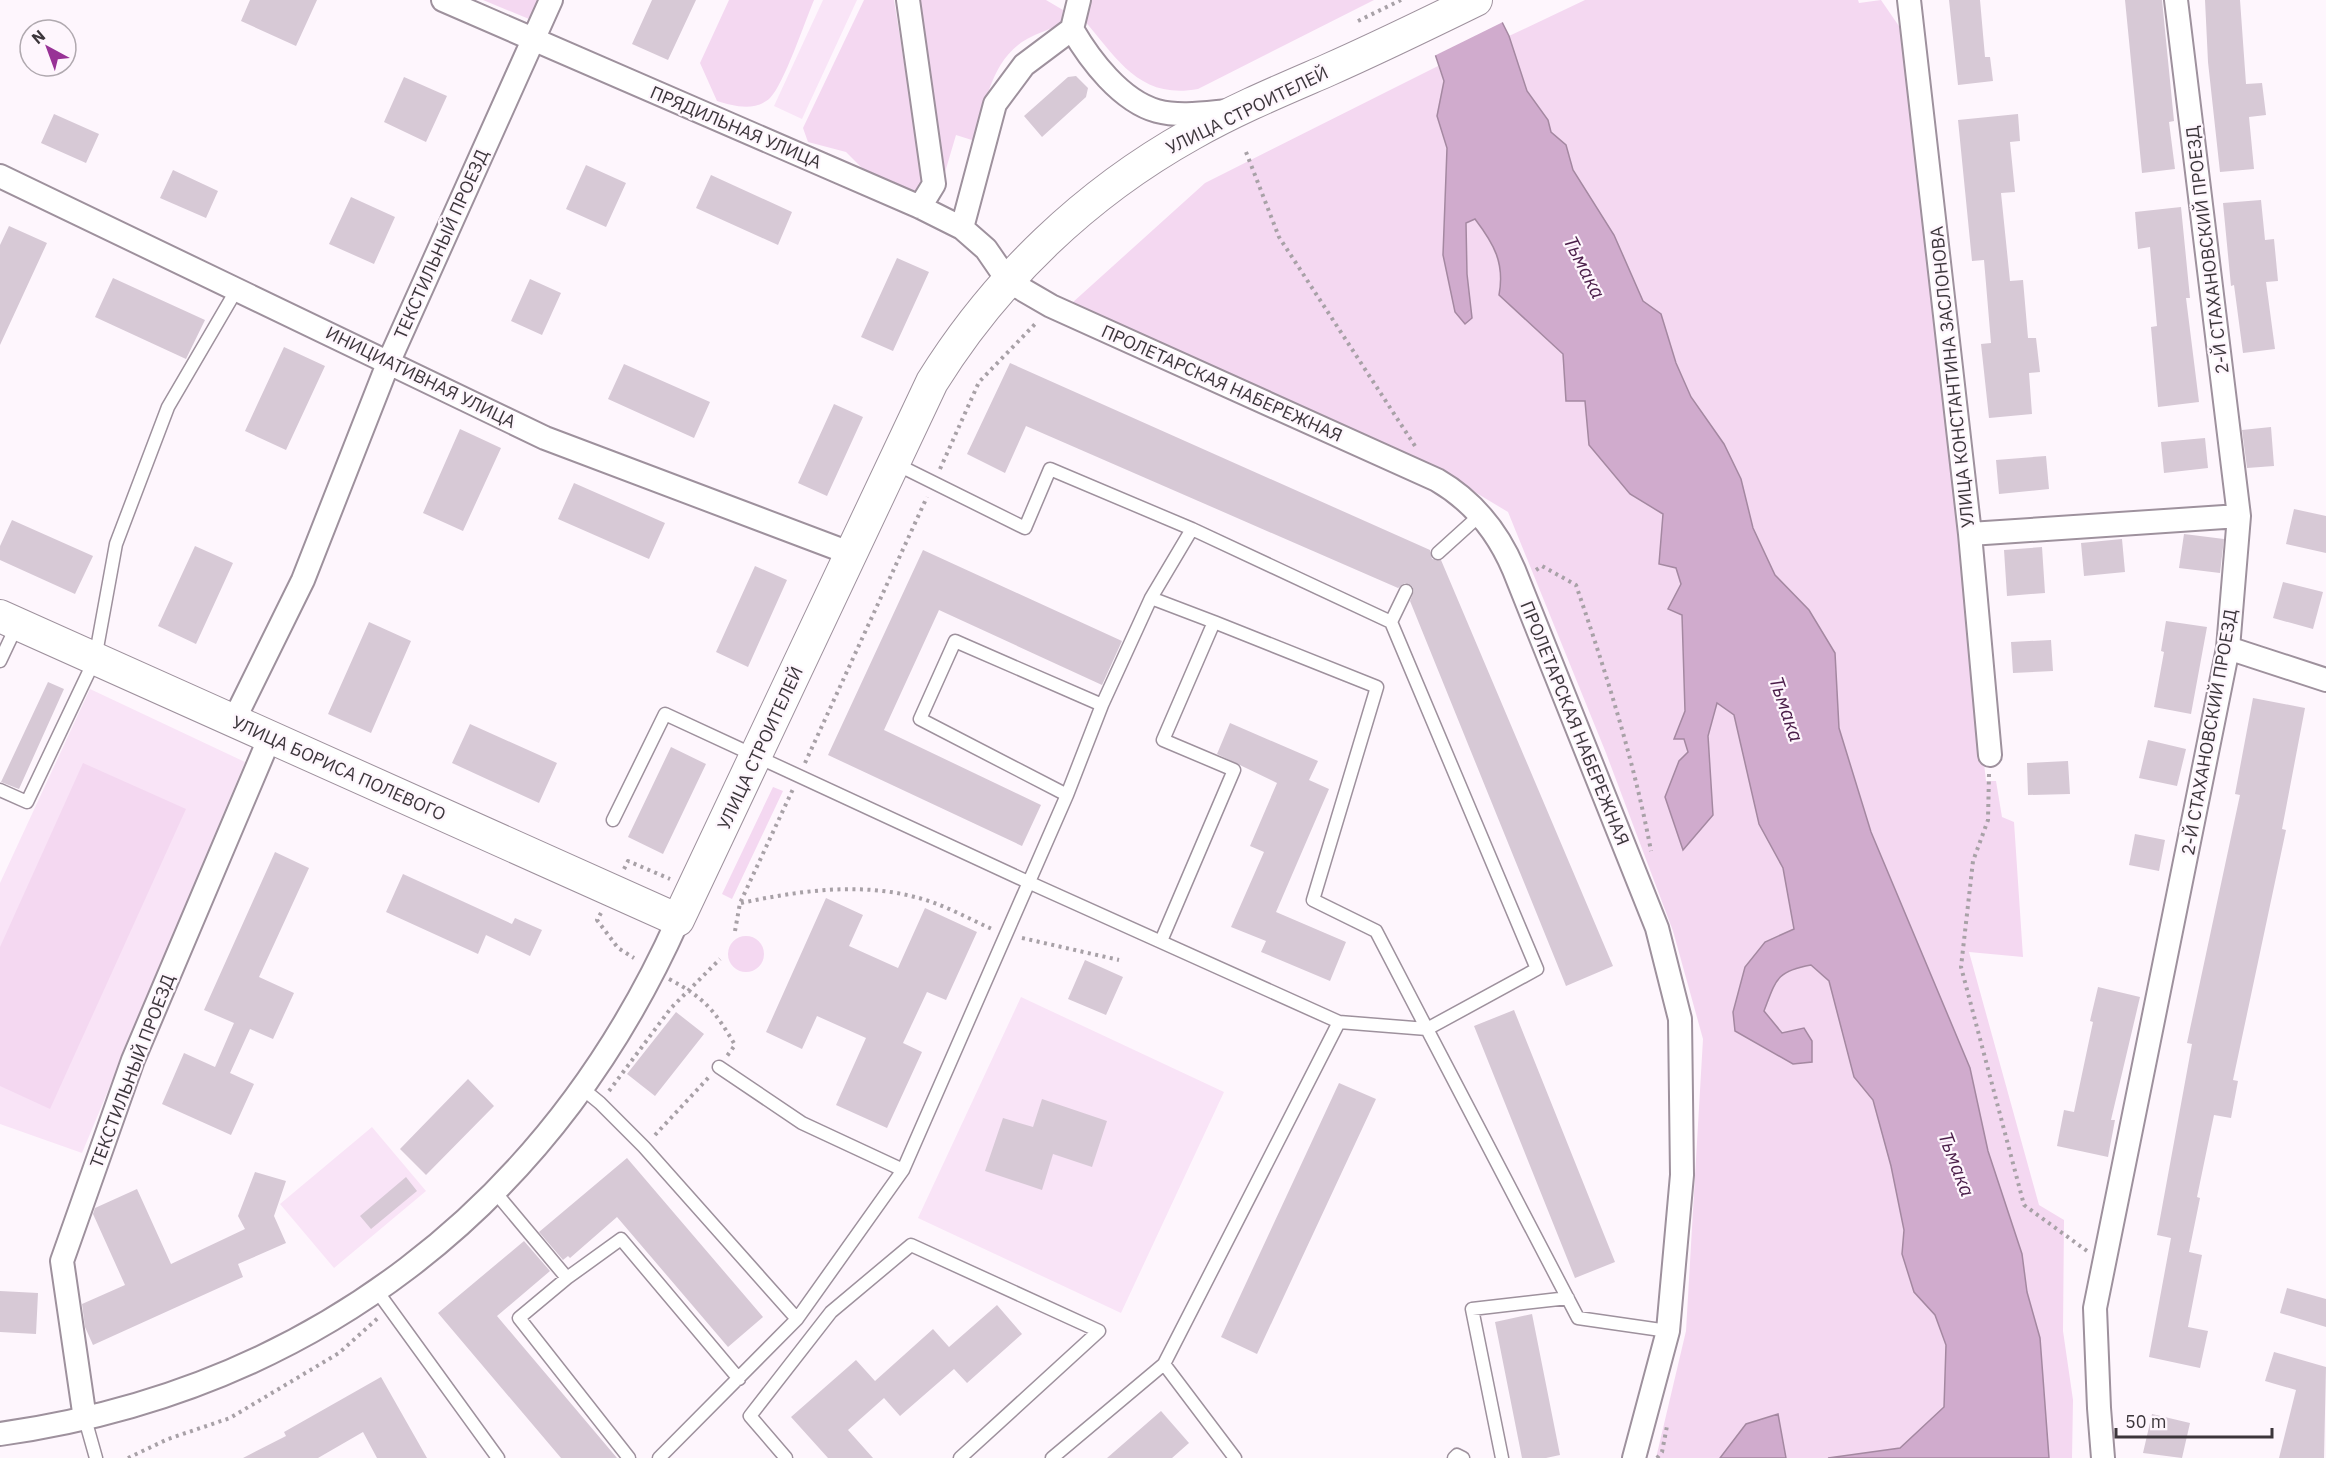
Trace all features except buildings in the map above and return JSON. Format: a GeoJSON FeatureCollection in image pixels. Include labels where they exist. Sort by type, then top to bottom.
{"type":"FeatureCollection","features":[{"type":"Feature","properties":{"kind":"main road","name":"УЛИЦА СТРОИТЕЛЕЙ"},"geometry":{"type":"LineString","coordinates":[[678,920],[758,756],[938,373],[965,333],[1008,281],[1066,224],[1109,188],[1177,142],[1238,110],[1476,0]]}},
{"type":"Feature","properties":{"kind":"main road","name":"УЛИЦА БОРИСА ПОЛЕВОГО"},"geometry":{"type":"LineString","coordinates":[[9,620],[678,920]]}},
{"type":"Feature","properties":{"kind":"street","name":"ПРЯДИЛЬНАЯ УЛИЦА"},"geometry":{"type":"LineString","coordinates":[[443,0],[920,207],[962,228],[986,249],[1008,281]]}},
{"type":"Feature","properties":{"kind":"street","name":"ТЕКСТИЛЬНЫЙ ПРОЕЗД"},"geometry":{"type":"LineString","coordinates":[[234,720],[303,580],[388,361],[551,0]]}},
{"type":"Feature","properties":{"kind":"street"},"geometry":{"type":"LineString","coordinates":[[908,0],[934,184],[920,207]]}},
{"type":"Feature","properties":{"kind":"street"},"geometry":{"type":"LineString","coordinates":[[962,228],[995,104],[1024,65],[1072,29],[1079,0]]}},
{"type":"Feature","properties":{"kind":"street","name":"УЛИЦА КОНСТАНТИНА ЗАСЛОНОВА"},"geometry":{"type":"LineString","coordinates":[[1909,0],[1970,534],[1990,755]]}},
{"type":"Feature","properties":{"kind":"street","name":"2-Й СТАХАНОВСКИЙ ПРОЕЗД"},"geometry":{"type":"LineString","coordinates":[[2103,1458],[2096,1308],[2228,648],[2239,516],[2176,0]]}},
{"type":"Feature","properties":{"kind":"street"},"geometry":{"type":"LineString","coordinates":[[1072,29],[1083,47],[1115,84],[1140,105],[1159,112],[1190,114],[1238,110]]}},
{"type":"Feature","properties":{"kind":"street","name":"ИНИЦИАТИВНАЯ УЛИЦА"},"geometry":{"type":"LineString","coordinates":[[0,176],[545,438],[852,554]]}},
{"type":"Feature","properties":{"kind":"street","name":"ПРОЛЕТАРСКАЯ НАБЕРЕЖНАЯ"},"geometry":{"type":"LineString","coordinates":[[1008,281],[1052,306],[1437,480],[1480,515],[1510,560],[1657,928],[1680,1019],[1682,1175],[1668,1331],[1634,1458]]}},
{"type":"Feature","properties":{"kind":"street"},"geometry":{"type":"LineString","coordinates":[[1970,534],[2239,516]]}},
{"type":"Feature","properties":{"kind":"street"},"geometry":{"type":"LineString","coordinates":[[2228,648],[2326,680]]}},
{"type":"Feature","properties":{"kind":"street","name":"ТЕКСТИЛЬНЫЙ ПРОЕЗД"},"geometry":{"type":"LineString","coordinates":[[85,1419],[62,1261],[133,1060],[270,737]]}},
{"type":"Feature","properties":{"kind":"street","name":"УЛИЦА СТРОИТЕЛЕЙ"},"geometry":{"type":"LineString","coordinates":[[0,1434],[85,1419],[162,1398],[237,1369],[309,1333],[377,1290],[426,1254],[495,1192],[548,1134],[583,1089],[633,1012],[678,920]]}},
{"type":"Feature","properties":{"kind":"lane"},"geometry":{"type":"LineString","coordinates":[[0,790],[27,802],[95,659],[116,544],[168,407],[237,289]]}},
{"type":"Feature","properties":{"kind":"lane"},"geometry":{"type":"LineString","coordinates":[[613,820],[665,714],[1028,882],[1339,1022],[1427,1029],[1537,969],[1391,622],[1192,529],[1050,469],[1025,528],[894,463]]}},
{"type":"Feature","properties":{"kind":"lane"},"geometry":{"type":"LineString","coordinates":[[1438,553],[1480,515]]}},
{"type":"Feature","properties":{"kind":"lane"},"geometry":{"type":"LineString","coordinates":[[659,1458],[797,1319],[903,1170],[1066,795],[1102,705],[1151,597],[1192,529]]}},
{"type":"Feature","properties":{"kind":"lane"},"geometry":{"type":"LineString","coordinates":[[1391,622],[1406,591]]}},
{"type":"Feature","properties":{"kind":"lane"},"geometry":{"type":"LineString","coordinates":[[1151,597],[1377,687],[1313,900],[1376,931],[1578,1318],[1668,1331]]}},
{"type":"Feature","properties":{"kind":"lane"},"geometry":{"type":"LineString","coordinates":[[0,661],[9,620]]}},
{"type":"Feature","properties":{"kind":"lane"},"geometry":{"type":"LineString","coordinates":[[1161,941],[1234,770],[1163,740],[1214,622]]}},
{"type":"Feature","properties":{"kind":"lane"},"geometry":{"type":"LineString","coordinates":[[1066,795],[920,719],[955,641],[1102,705]]}},
{"type":"Feature","properties":{"kind":"lane"},"geometry":{"type":"LineString","coordinates":[[1052,1458],[1164,1364],[1339,1022]]}},
{"type":"Feature","properties":{"kind":"lane"},"geometry":{"type":"LineString","coordinates":[[719,1067],[802,1123],[903,1170]]}},
{"type":"Feature","properties":{"kind":"lane"},"geometry":{"type":"LineString","coordinates":[[583,1089],[600,1102],[644,1147],[797,1319]]}},
{"type":"Feature","properties":{"kind":"lane"},"geometry":{"type":"LineString","coordinates":[[495,1192],[567,1278]]}},
{"type":"Feature","properties":{"kind":"lane"},"geometry":{"type":"LineString","coordinates":[[629,1458],[519,1318],[567,1278],[621,1239],[739,1379]]}},
{"type":"Feature","properties":{"kind":"lane"},"geometry":{"type":"LineString","coordinates":[[786,1458],[750,1416],[831,1312],[911,1245],[1099,1331],[960,1458]]}},
{"type":"Feature","properties":{"kind":"lane"},"geometry":{"type":"LineString","coordinates":[[377,1290],[498,1458]]}},
{"type":"Feature","properties":{"kind":"lane"},"geometry":{"type":"LineString","coordinates":[[1502,1458],[1472,1309],[1568,1298]]}},
{"type":"Feature","properties":{"kind":"lane"},"geometry":{"type":"LineString","coordinates":[[1164,1364],[1235,1458]]}},
{"type":"Feature","properties":{"kind":"lane"},"geometry":{"type":"LineString","coordinates":[[85,1419],[96,1458]]}},
{"type":"Feature","properties":{"kind":"lane"},"geometry":{"type":"LineString","coordinates":[[1454,1458],[1456,1455],[1463,1458]]}},
{"type":"Feature","properties":{"kind":"path"},"geometry":{"type":"LineString","coordinates":[[1358,21],[1401,0]]}},
{"type":"Feature","properties":{"kind":"path"},"geometry":{"type":"LineString","coordinates":[[1246,152],[1279,237],[1437,480]]}},
{"type":"Feature","properties":{"kind":"path"},"geometry":{"type":"LineString","coordinates":[[735,931],[740,903],[979,382],[1052,306]]}},
{"type":"Feature","properties":{"kind":"path"},"geometry":{"type":"LineString","coordinates":[[1990,755],[1988,820],[1973,861],[1961,967],[2024,1205],[2105,1262]]}},
{"type":"Feature","properties":{"kind":"path"},"geometry":{"type":"LineString","coordinates":[[740,903],[775,896],[853,888],[916,897],[1006,934],[1119,960]]}},
{"type":"Feature","properties":{"kind":"path"},"geometry":{"type":"LineString","coordinates":[[644,1147],[719,1067]]}},
{"type":"Feature","properties":{"kind":"shaded area"},"geometry":{"type":"Polygon","coordinates":[[[483,0],[538,0],[529,19],[483,0]]]}},
{"type":"Feature","properties":{"kind":"shaded area"},"geometry":{"type":"Polygon","coordinates":[[[729,0],[814,0],[782,80],[770,98],[758,105],[737,106],[717,101],[700,63],[729,0]]]}},
{"type":"Feature","properties":{"kind":"shaded area"},"geometry":{"type":"Polygon","coordinates":[[[823,0],[857,0],[802,119],[774,106],[823,0]]]}},
{"type":"Feature","properties":{"kind":"shaded area"},"geometry":{"type":"Polygon","coordinates":[[[864,0],[894,0],[923,180],[915,195],[867,173],[846,152],[808,142],[803,128],[864,0]]]}},
{"type":"Feature","properties":{"kind":"shaded area"},"geometry":{"type":"Polygon","coordinates":[[[914,0],[1046,0],[1063,10],[1062,24],[1027,39],[1005,58],[991,84],[975,141],[956,135],[943,179],[914,0]]]}},
{"type":"Feature","properties":{"kind":"shaded area"},"geometry":{"type":"Polygon","coordinates":[[[1088,0],[1374,0],[1198,89],[1178,91],[1160,88],[1145,82],[1119,61],[1083,19],[1088,0]]]}},
{"type":"Feature","properties":{"kind":"shaded area"},"geometry":{"type":"Polygon","coordinates":[[[1585,0],[1858,0],[1859,3],[1881,0],[1903,32],[1986,781],[1996,781],[2002,817],[2014,822],[2023,957],[1969,952],[2039,1205],[2064,1220],[2063,1331],[2073,1400],[2072,1458],[2049,1458],[2040,1338],[2027,1292],[2022,1254],[1988,1151],[1970,1068],[1871,832],[1839,728],[1835,653],[1809,610],[1775,575],[1753,528],[1741,479],[1724,444],[1691,397],[1676,363],[1661,314],[1643,301],[1614,235],[1573,170],[1566,145],[1551,132],[1548,120],[1527,91],[1509,36],[1585,0]]]}},
{"type":"Feature","properties":{"kind":"shaded area"},"geometry":{"type":"Polygon","coordinates":[[[1438,66],[1444,81],[1437,116],[1447,148],[1443,255],[1472,318],[1467,274],[1466,223],[1475,219],[1493,246],[1499,263],[1499,295],[1563,354],[1566,400],[1585,401],[1630,494],[1663,514],[1659,564],[1676,568],[1681,584],[1669,609],[1682,614],[1685,711],[1674,739],[1684,739],[1688,752],[1679,761],[1713,814],[1708,736],[1717,703],[1734,714],[1759,824],[1783,868],[1794,929],[1765,942],[1745,967],[1733,1012],[1735,1031],[1752,1039],[1782,1033],[1764,1011],[1771,992],[1784,974],[1799,967],[1811,965],[1829,981],[1854,1077],[1873,1100],[1891,1166],[1904,1230],[1902,1254],[1914,1292],[1935,1315],[1946,1345],[1944,1407],[1900,1448],[1828,1458],[1786,1458],[1777,1414],[1746,1424],[1720,1458],[1656,1458],[1686,1331],[1703,1039],[1673,931],[1606,753],[1508,512],[1443,473],[1072,303],[1205,183],[1438,66]]]}},
{"type":"Feature","properties":{"kind":"shaded area"},"geometry":{"type":"Polygon","coordinates":[[[90,689],[245,762],[82,1153],[0,1124],[0,883],[90,689]]]}},
{"type":"Feature","properties":{"kind":"shaded area"},"geometry":{"type":"Polygon","coordinates":[[[83,763],[186,809],[50,1109],[0,1086],[0,947],[83,763]]]}},
{"type":"Feature","properties":{"kind":"shaded area"},"geometry":{"type":"Polygon","coordinates":[[[773,787],[783,791],[732,899],[722,894],[773,787]]]}},
{"type":"Feature","properties":{"kind":"shaded area"},"geometry":{"type":"Polygon","coordinates":[[[746,936],[759,941],[764,954],[759,967],[746,972],[733,967],[728,954],[733,941],[746,936]]]}},
{"type":"Feature","properties":{"kind":"shaded area"},"geometry":{"type":"Polygon","coordinates":[[[1021,997],[1224,1092],[1121,1313],[918,1218],[1021,997]]]}},
{"type":"Feature","properties":{"kind":"shaded area"},"geometry":{"type":"Polygon","coordinates":[[[372,1127],[426,1191],[334,1268],[280,1204],[372,1127]]]}},
{"type":"Feature","properties":{"kind":"water","name":"Тьмака"},"geometry":{"type":"Polygon","coordinates":[[[1417,0],[1491,0],[1509,36],[1527,91],[1548,120],[1551,132],[1566,145],[1573,170],[1614,235],[1643,301],[1661,314],[1676,363],[1691,397],[1724,444],[1741,479],[1753,528],[1775,575],[1809,610],[1835,653],[1839,728],[1871,832],[1970,1068],[1988,1151],[2022,1254],[2027,1292],[2040,1338],[2049,1458],[1828,1458],[1900,1448],[1944,1407],[1946,1345],[1935,1315],[1914,1292],[1902,1254],[1904,1230],[1891,1166],[1873,1100],[1854,1077],[1829,981],[1811,965],[1791,970],[1775,984],[1764,1011],[1782,1033],[1804,1028],[1812,1041],[1812,1062],[1793,1064],[1735,1031],[1733,1012],[1745,967],[1765,942],[1794,929],[1783,868],[1759,824],[1734,715],[1717,703],[1708,736],[1713,815],[1683,850],[1665,797],[1679,761],[1688,752],[1684,739],[1674,739],[1685,711],[1682,615],[1668,609],[1681,584],[1676,568],[1659,564],[1663,514],[1630,494],[1589,445],[1585,401],[1566,401],[1563,354],[1499,295],[1499,263],[1493,246],[1475,219],[1466,223],[1467,274],[1472,318],[1465,324],[1455,312],[1443,255],[1447,148],[1437,116],[1444,81],[1417,0]]]}},
{"type":"Feature","properties":{"kind":"water"},"geometry":{"type":"Polygon","coordinates":[[[1778,1414],[1786,1458],[1720,1458],[1746,1424],[1778,1414]]]}},
{"type":"Feature","properties":{"kind":"pier"},"geometry":{"type":"Polygon","coordinates":[[[1414,0],[1495,0],[1505,21],[1432,57],[1414,0]]]}}]}
